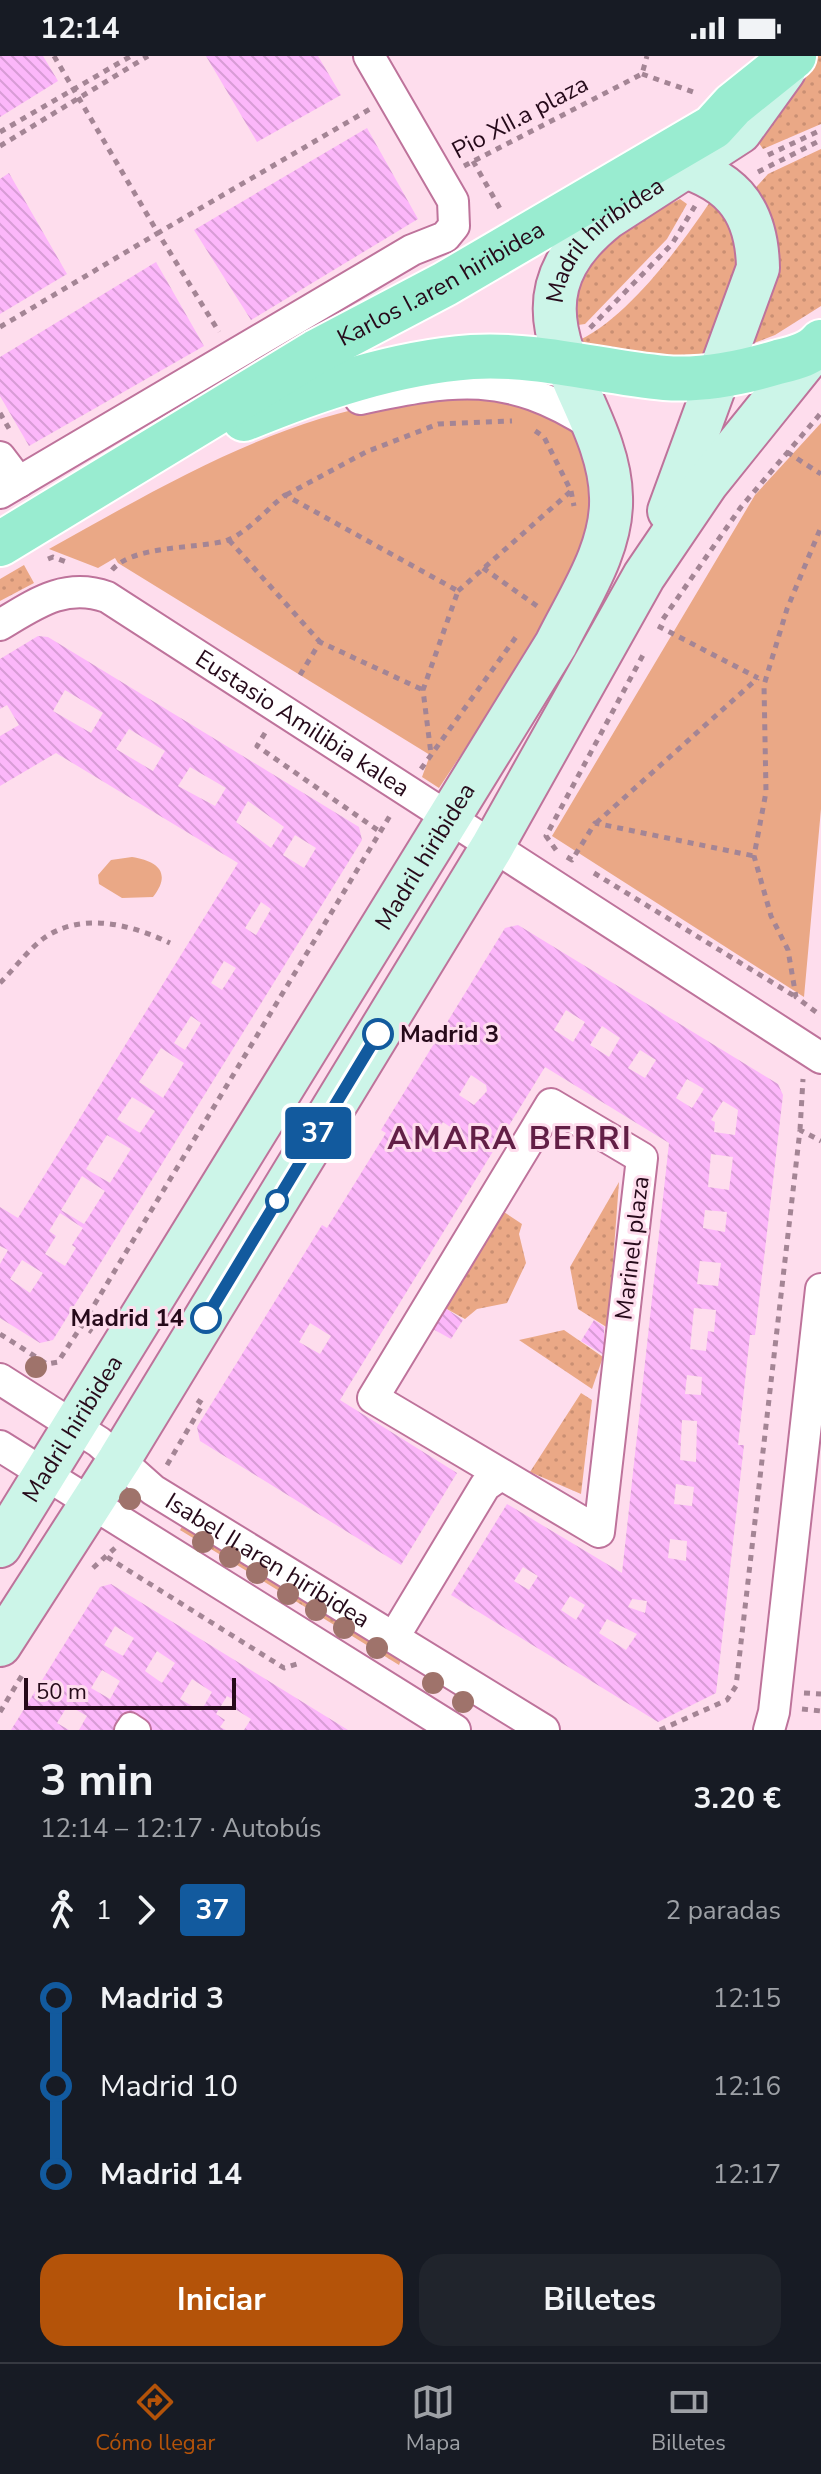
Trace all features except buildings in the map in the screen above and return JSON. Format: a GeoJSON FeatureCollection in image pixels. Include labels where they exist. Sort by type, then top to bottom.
{"type":"FeatureCollection","features":[{"type":"Feature","properties":{"kind":"main road","name":"Karlos I.aren hiribidea"},"geometry":{"type":"LineString","coordinates":[[0,544],[316,352],[445,284],[684,174],[723,111],[784,58]]}},
{"type":"Feature","properties":{"kind":"main road","name":"Madril hiribidea"},"geometry":{"type":"LineString","coordinates":[[0,1546],[556,644],[605,539],[611,498],[609,473],[560,346],[557,295],[579,244],[607,218],[684,174],[738,198],[748,212],[757,242],[758,268],[728,375],[644,576]]}},
{"type":"Feature","properties":{"kind":"main road","name":"Karlos I.aren hiribidea"},"geometry":{"type":"LineString","coordinates":[[124,470],[346,381],[418,364],[503,356],[560,346],[613,370],[665,378],[728,375],[816,348]]}},
{"type":"Feature","properties":{"kind":"main road","name":"Madril hiribidea"},"geometry":{"type":"LineString","coordinates":[[0,1645],[119,1460],[492,847],[644,576],[707,483],[816,348]]}},
{"type":"Feature","properties":{"kind":"street"},"geometry":{"type":"LineString","coordinates":[[369,56],[440,180]]}},
{"type":"Feature","properties":{"kind":"street","name":"Karlos I.aren hiribidea"},"geometry":{"type":"LineString","coordinates":[[10,487],[412,250],[445,237],[454,226],[453,201],[440,180]]}},
{"type":"Feature","properties":{"kind":"street","name":"Karlos I.aren hiribidea"},"geometry":{"type":"LineString","coordinates":[[255,415],[439,384],[498,384],[553,400],[592,425]]}},
{"type":"Feature","properties":{"kind":"street"},"geometry":{"type":"LineString","coordinates":[[0,457],[10,487]]}},
{"type":"Feature","properties":{"kind":"street","name":"Eustasio Amilibia kalea"},"geometry":{"type":"LineString","coordinates":[[0,625],[61,593],[82,590],[107,597],[820,1058]]}},
{"type":"Feature","properties":{"kind":"street","name":"Marinel plaza"},"geometry":{"type":"LineString","coordinates":[[551,1104],[642,1158],[599,1532],[499,1476],[373,1398],[551,1104]]}},
{"type":"Feature","properties":{"kind":"street"},"geometry":{"type":"LineString","coordinates":[[769,1730],[774,1712],[821,1289]]}},
{"type":"Feature","properties":{"kind":"street","name":"Isabel II.aren hiribidea"},"geometry":{"type":"LineString","coordinates":[[0,1379],[76,1426],[153,1490],[544,1730]]}},
{"type":"Feature","properties":{"kind":"street","name":"Isabel II.aren hiribidea"},"geometry":{"type":"LineString","coordinates":[[0,1446],[455,1730]]}},
{"type":"Feature","properties":{"kind":"street"},"geometry":{"type":"LineString","coordinates":[[394,1637],[485,1486],[499,1476]]}},
{"type":"Feature","properties":{"kind":"street"},"geometry":{"type":"LineString","coordinates":[[126,1730],[130,1724],[139,1730]]}},
{"type":"Feature","properties":{"kind":"path"},"geometry":{"type":"LineString","coordinates":[[54,56],[226,343]]}},
{"type":"Feature","properties":{"kind":"path"},"geometry":{"type":"LineString","coordinates":[[0,132],[131,56]]}},
{"type":"Feature","properties":{"kind":"path"},"geometry":{"type":"LineString","coordinates":[[0,146],[148,56]]}},
{"type":"Feature","properties":{"kind":"path"},"geometry":{"type":"LineString","coordinates":[[647,56],[642,74],[693,92],[723,111],[765,167]]}},
{"type":"Feature","properties":{"kind":"path","name":"Pio XII.a plaza"},"geometry":{"type":"LineString","coordinates":[[440,180],[642,74]]}},
{"type":"Feature","properties":{"kind":"path"},"geometry":{"type":"LineString","coordinates":[[0,327],[378,105]]}},
{"type":"Feature","properties":{"kind":"path"},"geometry":{"type":"LineString","coordinates":[[560,346],[586,331],[615,306],[672,244],[684,174]]}},
{"type":"Feature","properties":{"kind":"path"},"geometry":{"type":"LineString","coordinates":[[651,640],[741,507],[821,413]]}},
{"type":"Feature","properties":{"kind":"path"},"geometry":{"type":"LineString","coordinates":[[105,578],[117,563],[138,555],[229,540],[285,495],[366,452],[438,424],[522,420],[544,437],[571,491],[577,517]]}},
{"type":"Feature","properties":{"kind":"path"},"geometry":{"type":"LineString","coordinates":[[787,452],[821,474]]}},
{"type":"Feature","properties":{"kind":"path"},"geometry":{"type":"LineString","coordinates":[[520,631],[431,755],[423,690],[458,591],[571,491]]}},
{"type":"Feature","properties":{"kind":"path"},"geometry":{"type":"LineString","coordinates":[[285,495],[458,591]]}},
{"type":"Feature","properties":{"kind":"path"},"geometry":{"type":"LineString","coordinates":[[796,997],[788,950],[771,916],[754,856],[766,792],[764,685],[787,609],[821,527]]}},
{"type":"Feature","properties":{"kind":"path"},"geometry":{"type":"LineString","coordinates":[[229,540],[320,642],[423,690]]}},
{"type":"Feature","properties":{"kind":"path"},"geometry":{"type":"LineString","coordinates":[[483,568],[538,606]]}},
{"type":"Feature","properties":{"kind":"path"},"geometry":{"type":"LineString","coordinates":[[529,619],[545,594]]}},
{"type":"Feature","properties":{"kind":"path"},"geometry":{"type":"LineString","coordinates":[[658,626],[758,678],[764,685]]}},
{"type":"Feature","properties":{"kind":"path"},"geometry":{"type":"LineString","coordinates":[[300,675],[320,642]]}},
{"type":"Feature","properties":{"kind":"path"},"geometry":{"type":"LineString","coordinates":[[644,653],[546,836],[556,850],[816,1012]]}},
{"type":"Feature","properties":{"kind":"path"},"geometry":{"type":"LineString","coordinates":[[572,860],[595,823],[758,678]]}},
{"type":"Feature","properties":{"kind":"path"},"geometry":{"type":"LineString","coordinates":[[252,725],[265,732],[257,746],[379,831]]}},
{"type":"Feature","properties":{"kind":"path"},"geometry":{"type":"LineString","coordinates":[[82,1325],[274,1012],[379,831],[407,790]]}},
{"type":"Feature","properties":{"kind":"path"},"geometry":{"type":"LineString","coordinates":[[595,823],[754,856]]}},
{"type":"Feature","properties":{"kind":"path"},"geometry":{"type":"LineString","coordinates":[[539,878],[556,850]]}},
{"type":"Feature","properties":{"kind":"path"},"geometry":{"type":"LineString","coordinates":[[0,983],[44,938],[64,929],[118,923],[170,943]]}},
{"type":"Feature","properties":{"kind":"path"},"geometry":{"type":"LineString","coordinates":[[660,1730],[727,1700],[736,1686],[800,1130],[821,1141]]}},
{"type":"Feature","properties":{"kind":"path"},"geometry":{"type":"LineString","coordinates":[[0,1334],[47,1364]]}},
{"type":"Feature","properties":{"kind":"path"},"geometry":{"type":"LineString","coordinates":[[107,1557],[284,1668],[300,1663]]}},
{"type":"Feature","properties":{"kind":"shaded area"},"geometry":{"type":"Polygon","coordinates":[[[815,56],[821,56],[821,124],[763,149],[756,139],[815,56]]]}},
{"type":"Feature","properties":{"kind":"shaded area"},"geometry":{"type":"Polygon","coordinates":[[[821,149],[821,306],[775,335],[754,343],[750,337],[749,195],[768,174],[821,149]]]}},
{"type":"Feature","properties":{"kind":"shaded area"},"geometry":{"type":"Polygon","coordinates":[[[680,199],[687,204],[667,239],[585,324],[571,326],[574,300],[591,261],[621,232],[680,199]]]}},
{"type":"Feature","properties":{"kind":"shaded area"},"geometry":{"type":"Polygon","coordinates":[[[710,202],[725,219],[733,237],[735,257],[727,298],[703,359],[699,362],[573,343],[593,333],[631,301],[667,261],[710,202]]]}},
{"type":"Feature","properties":{"kind":"shaded area"},"geometry":{"type":"Polygon","coordinates":[[[463,395],[517,400],[568,426],[581,443],[595,486],[589,539],[546,626],[439,788],[422,777],[430,755],[118,563],[115,558],[98,568],[49,549],[214,461],[300,425],[390,402],[463,395]]]}},
{"type":"Feature","properties":{"kind":"shaded area"},"geometry":{"type":"Polygon","coordinates":[[[821,423],[821,809],[804,997],[552,836],[755,495],[821,423]]]}},
{"type":"Feature","properties":{"kind":"shaded area"},"geometry":{"type":"Polygon","coordinates":[[[24,565],[34,583],[0,601],[0,579],[24,565]]]}},
{"type":"Feature","properties":{"kind":"shaded area"},"geometry":{"type":"Polygon","coordinates":[[[132,857],[155,865],[162,875],[159,889],[153,897],[122,898],[99,884],[98,875],[111,860],[132,857]]]}},
{"type":"Feature","properties":{"kind":"shaded area"},"geometry":{"type":"Polygon","coordinates":[[[619,1182],[608,1328],[578,1309],[570,1267],[619,1182]]]}},
{"type":"Feature","properties":{"kind":"shaded area"},"geometry":{"type":"Polygon","coordinates":[[[504,1212],[522,1224],[519,1234],[526,1263],[507,1303],[477,1309],[465,1319],[445,1308],[504,1212]]]}},
{"type":"Feature","properties":{"kind":"shaded area"},"geometry":{"type":"Polygon","coordinates":[[[564,1330],[603,1357],[592,1389],[519,1340],[564,1330]]]}},
{"type":"Feature","properties":{"kind":"shaded area"},"geometry":{"type":"Polygon","coordinates":[[[581,1393],[592,1400],[581,1494],[530,1472],[581,1393]]]}},
{"type":"Feature","properties":{"kind":"shaded area"},"geometry":{"type":"Polygon","coordinates":[[[183,1525],[401,1660],[399,1665],[180,1530],[183,1525]]]}},
{"type":"Feature","properties":{"kind":"bus line","name":"37"},"geometry":{"type":"LineString","coordinates":[[206,1318],[378,1034]]}},
{"type":"Feature","properties":{"kind":"place","name":"Madrid 3"},"geometry":{"type":"Point","coordinates":[378,1034]}},
{"type":"Feature","properties":{"kind":"place","name":"Madrid 14"},"geometry":{"type":"Point","coordinates":[206,1318]}},
{"type":"Feature","properties":{"kind":"district","name":"AMARA BERRI"},"geometry":{"type":"Point","coordinates":[510,1138]}}]}
